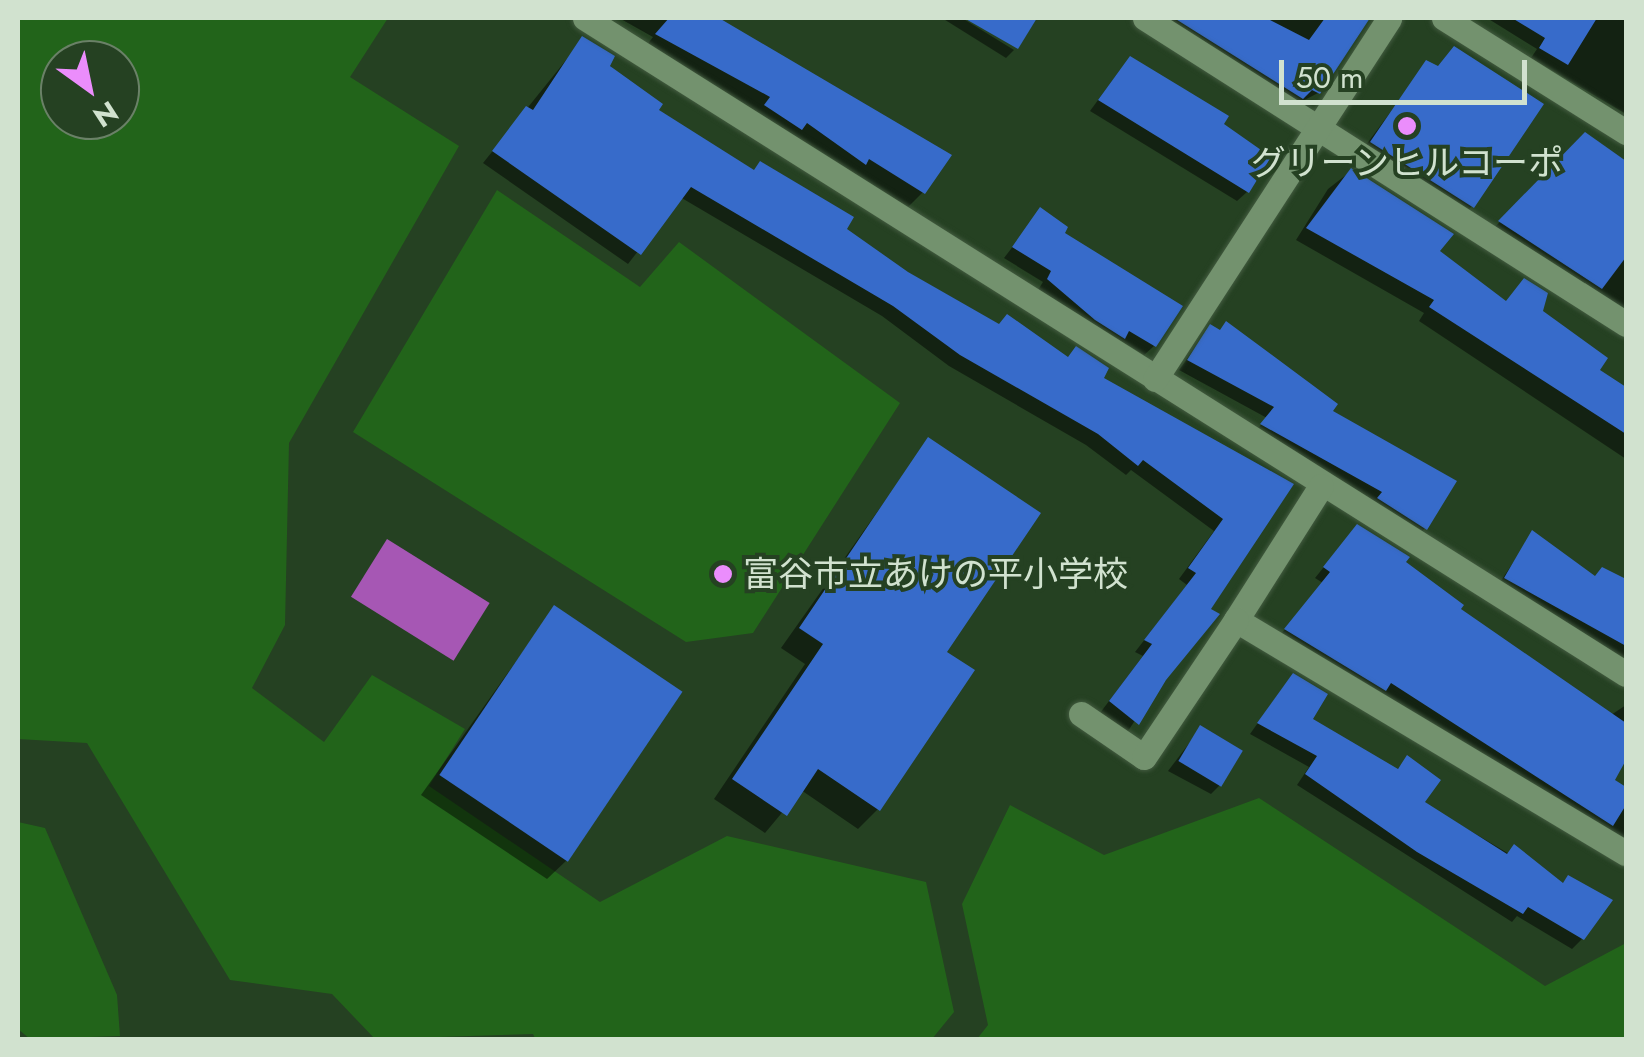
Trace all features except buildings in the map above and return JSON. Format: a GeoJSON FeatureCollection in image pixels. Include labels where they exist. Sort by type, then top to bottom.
{"type":"FeatureCollection","features":[{"type":"Feature","properties":{"kind":"street"},"geometry":{"type":"LineString","coordinates":[[584,18],[1321,486],[1626,674]]}},
{"type":"Feature","properties":{"kind":"street"},"geometry":{"type":"LineString","coordinates":[[1145,18],[1626,324]]}},
{"type":"Feature","properties":{"kind":"street"},"geometry":{"type":"LineString","coordinates":[[1156,379],[1389,18]]}},
{"type":"Feature","properties":{"kind":"street"},"geometry":{"type":"LineString","coordinates":[[1444,18],[1626,132]]}},
{"type":"Feature","properties":{"kind":"street"},"geometry":{"type":"LineString","coordinates":[[1081,714],[1144,756],[1321,486]]}},
{"type":"Feature","properties":{"kind":"street"},"geometry":{"type":"LineString","coordinates":[[1236,620],[1626,853]]}},
{"type":"Feature","properties":{"kind":"green space"},"geometry":{"type":"Polygon","coordinates":[[[18,18],[388,18],[350,77],[459,146],[289,443],[285,625],[252,688],[324,742],[372,675],[465,729],[429,786],[600,902],[727,836],[926,882],[954,1012],[932,1039],[536,1040],[533,1034],[375,1039],[332,994],[230,980],[87,743],[18,739],[18,18]]]}},
{"type":"Feature","properties":{"kind":"green space"},"geometry":{"type":"Polygon","coordinates":[[[497,190],[640,287],[679,242],[900,403],[753,633],[686,642],[353,432],[497,190]]]}},
{"type":"Feature","properties":{"kind":"green space"},"geometry":{"type":"Polygon","coordinates":[[[1259,798],[1545,986],[1626,943],[1626,1039],[977,1039],[988,1025],[962,904],[1010,805],[1104,855],[1259,798]]]}},
{"type":"Feature","properties":{"kind":"green space"},"geometry":{"type":"Polygon","coordinates":[[[18,822],[45,828],[117,995],[120,1036],[30,1039],[18,1029],[18,822]]]}},
{"type":"Feature","properties":{"kind":"shaded area"},"geometry":{"type":"Polygon","coordinates":[[[387,539],[490,603],[454,661],[351,597],[387,539]]]}},
{"type":"Feature","properties":{"kind":"place","name":"グリーンヒルコーポ"},"geometry":{"type":"Point","coordinates":[1407,126]}},
{"type":"Feature","properties":{"kind":"place","name":"富谷市立あけの平小学校"},"geometry":{"type":"Point","coordinates":[723,574]}}]}
